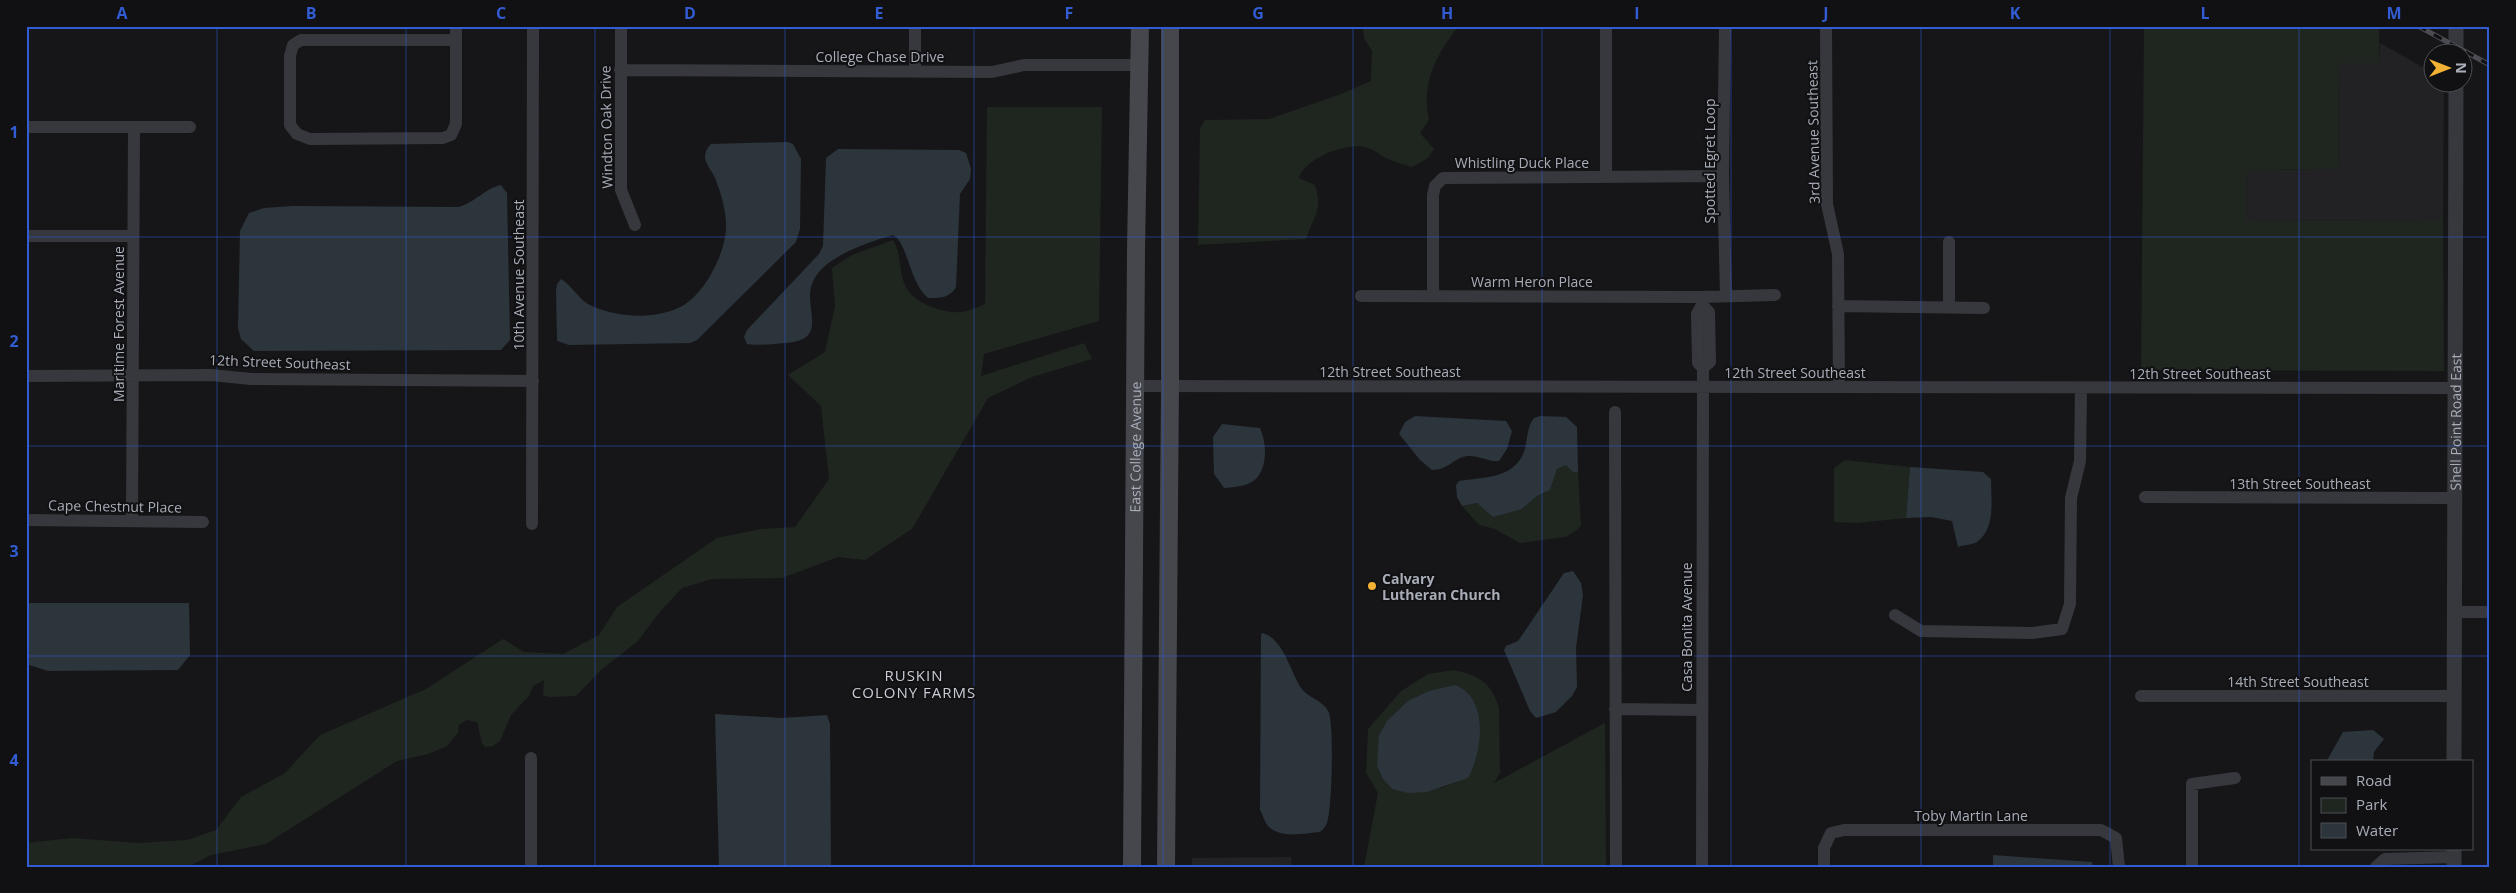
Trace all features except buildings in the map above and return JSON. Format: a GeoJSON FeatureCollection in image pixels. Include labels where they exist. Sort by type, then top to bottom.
{"type":"FeatureCollection","features":[{"type":"Feature","properties":{"kind":"main road","name":"East College Avenue"},"geometry":{"type":"LineString","coordinates":[[1132,867],[1140,26]]}},
{"type":"Feature","properties":{"kind":"main road"},"geometry":{"type":"LineString","coordinates":[[1166,867],[1170,386],[1170,26]]}},
{"type":"Feature","properties":{"kind":"street"},"geometry":{"type":"LineString","coordinates":[[456,26],[456,40],[456,124],[451,135],[443,138],[310,139],[297,134],[290,125],[290,56],[293,45],[301,40],[456,40]]}},
{"type":"Feature","properties":{"kind":"street","name":"10th Avenue Southeast"},"geometry":{"type":"LineString","coordinates":[[532,524],[533,26]]}},
{"type":"Feature","properties":{"kind":"street","name":"Windton Oak Drive"},"geometry":{"type":"LineString","coordinates":[[621,26],[620,190],[636,225]]}},
{"type":"Feature","properties":{"kind":"street"},"geometry":{"type":"LineString","coordinates":[[915,26],[915,71]]}},
{"type":"Feature","properties":{"kind":"street"},"geometry":{"type":"LineString","coordinates":[[1606,26],[1606,176]]}},
{"type":"Feature","properties":{"kind":"street","name":"Spotted Egret Loop"},"geometry":{"type":"LineString","coordinates":[[1725,26],[1723,176],[1726,296]]}},
{"type":"Feature","properties":{"kind":"street","name":"3rd Avenue Southeast"},"geometry":{"type":"LineString","coordinates":[[1826,26],[1827,204],[1838,254],[1839,387]]}},
{"type":"Feature","properties":{"kind":"street"},"geometry":{"type":"LineString","coordinates":[[2456,26],[2456,42]]}},
{"type":"Feature","properties":{"kind":"street","name":"College Chase Drive"},"geometry":{"type":"LineString","coordinates":[[620,70],[992,72],[1024,65],[1140,65]]}},
{"type":"Feature","properties":{"kind":"street","name":"Shell Point Road East"},"geometry":{"type":"LineString","coordinates":[[2454,760],[2456,612],[2456,92]]}},
{"type":"Feature","properties":{"kind":"street"},"geometry":{"type":"LineString","coordinates":[[26,127],[190,127]]}},
{"type":"Feature","properties":{"kind":"street","name":"Maritime Forest Avenue"},"geometry":{"type":"LineString","coordinates":[[132,521],[134,127]]}},
{"type":"Feature","properties":{"kind":"street","name":"Whistling Duck Place"},"geometry":{"type":"LineString","coordinates":[[1433,296],[1433,195],[1435,186],[1443,178],[1723,176]]}},
{"type":"Feature","properties":{"kind":"street"},"geometry":{"type":"LineString","coordinates":[[26,236],[133,236]]}},
{"type":"Feature","properties":{"kind":"street"},"geometry":{"type":"LineString","coordinates":[[1949,242],[1949,307]]}},
{"type":"Feature","properties":{"kind":"street","name":"Warm Heron Place"},"geometry":{"type":"LineString","coordinates":[[1362,296],[1702,301],[1726,296],[1775,295]]}},
{"type":"Feature","properties":{"kind":"street","name":"Casa Bonita Avenue"},"geometry":{"type":"LineString","coordinates":[[1702,301],[1709,312],[1710,362],[1703,368],[1702,867]]}},
{"type":"Feature","properties":{"kind":"street"},"geometry":{"type":"LineString","coordinates":[[1838,306],[1984,308]]}},
{"type":"Feature","properties":{"kind":"street","name":"12th Street Southeast"},"geometry":{"type":"LineString","coordinates":[[26,376],[211,375],[251,379],[533,381]]}},
{"type":"Feature","properties":{"kind":"street","name":"12th Street Southeast"},"geometry":{"type":"LineString","coordinates":[[1136,386],[2455,388]]}},
{"type":"Feature","properties":{"kind":"street"},"geometry":{"type":"LineString","coordinates":[[1895,615],[1921,631],[2032,633],[2062,629],[2070,604],[2071,498],[2080,461],[2081,388]]}},
{"type":"Feature","properties":{"kind":"street"},"geometry":{"type":"LineString","coordinates":[[1615,412],[1616,867]]}},
{"type":"Feature","properties":{"kind":"street","name":"13th Street Southeast"},"geometry":{"type":"LineString","coordinates":[[2144,498],[2455,498]]}},
{"type":"Feature","properties":{"kind":"street","name":"Cape Chestnut Place"},"geometry":{"type":"LineString","coordinates":[[26,520],[203,522]]}},
{"type":"Feature","properties":{"kind":"street"},"geometry":{"type":"LineString","coordinates":[[2456,612],[2490,612]]}},
{"type":"Feature","properties":{"kind":"street","name":"14th Street Southeast"},"geometry":{"type":"LineString","coordinates":[[2141,696],[2455,696]]}},
{"type":"Feature","properties":{"kind":"street"},"geometry":{"type":"LineString","coordinates":[[1615,709],[1701,710]]}},
{"type":"Feature","properties":{"kind":"street"},"geometry":{"type":"LineString","coordinates":[[531,758],[531,867]]}},
{"type":"Feature","properties":{"kind":"street"},"geometry":{"type":"LineString","coordinates":[[2192,867],[2192,784],[2235,778]]}},
{"type":"Feature","properties":{"kind":"street","name":"Toby Martin Lane"},"geometry":{"type":"LineString","coordinates":[[1824,867],[1824,848],[1831,833],[1844,830],[2101,830],[2116,838],[2119,867]]}},
{"type":"Feature","properties":{"kind":"street"},"geometry":{"type":"LineString","coordinates":[[2376,867],[2385,859],[2454,858]]}},
{"type":"Feature","properties":{"kind":"shaded area"},"geometry":{"type":"Polygon","coordinates":[[[2380,43],[2424,68],[2424,92],[2444,92],[2443,220],[2246,221],[2247,170],[2338,169],[2339,62],[2379,63],[2380,43]]]}},
{"type":"Feature","properties":{"kind":"shaded area"},"geometry":{"type":"Polygon","coordinates":[[[1291,857],[1292,867],[1192,867],[1192,858],[1291,857]]]}},
{"type":"Feature","properties":{"kind":"green space"},"geometry":{"type":"Polygon","coordinates":[[[1363,26],[1459,26],[1443,47],[1432,70],[1429,82],[1427,107],[1429,120],[1420,133],[1434,149],[1428,158],[1412,167],[1389,159],[1365,147],[1357,146],[1337,150],[1309,164],[1299,178],[1315,185],[1318,200],[1318,207],[1306,239],[1198,245],[1200,128],[1205,120],[1269,119],[1341,94],[1371,81],[1372,51],[1364,38],[1363,26]]]}},
{"type":"Feature","properties":{"kind":"green space"},"geometry":{"type":"Polygon","coordinates":[[[2144,26],[2379,26],[2379,63],[2339,63],[2338,169],[2247,170],[2246,221],[2443,220],[2444,371],[2141,370],[2144,26]]]}},
{"type":"Feature","properties":{"kind":"green space"},"geometry":{"type":"Polygon","coordinates":[[[987,107],[1102,107],[1099,321],[984,354],[981,376],[1084,343],[1092,359],[1032,377],[988,398],[912,529],[865,560],[838,557],[782,578],[712,579],[682,588],[658,614],[638,641],[601,670],[576,696],[549,697],[543,695],[544,680],[533,686],[529,696],[511,715],[500,741],[493,746],[485,747],[482,743],[477,722],[467,720],[459,725],[458,733],[447,746],[428,754],[397,761],[266,844],[211,855],[188,867],[26,867],[26,843],[72,838],[138,843],[187,840],[216,830],[241,797],[285,773],[320,735],[426,689],[503,639],[524,652],[563,654],[599,635],[617,607],[717,538],[761,529],[795,527],[829,479],[821,406],[788,375],[825,352],[835,306],[832,268],[852,255],[893,240],[898,251],[905,285],[914,297],[921,302],[938,309],[955,312],[968,311],[985,304],[987,107]]]}},
{"type":"Feature","properties":{"kind":"green space"},"geometry":{"type":"Polygon","coordinates":[[[1845,460],[1910,467],[1906,518],[1857,523],[1834,522],[1834,468],[1845,460]]]}},
{"type":"Feature","properties":{"kind":"green space"},"geometry":{"type":"Polygon","coordinates":[[[1566,465],[1573,472],[1578,472],[1581,526],[1565,537],[1520,543],[1495,529],[1479,525],[1462,506],[1477,503],[1484,508],[1522,509],[1537,496],[1550,490],[1557,469],[1566,465]]]}},
{"type":"Feature","properties":{"kind":"green space"},"geometry":{"type":"Polygon","coordinates":[[[1454,670],[1463,672],[1483,681],[1492,692],[1499,708],[1500,773],[1494,783],[1605,723],[1606,867],[1364,867],[1378,793],[1366,773],[1368,729],[1401,691],[1428,674],[1454,670]],[[1379,752],[1378,763],[1380,772],[1392,789],[1412,791],[1437,789],[1464,778],[1379,752]]]}},
{"type":"Feature","properties":{"kind":"water"},"geometry":{"type":"Polygon","coordinates":[[[788,142],[793,144],[801,159],[800,229],[796,242],[697,340],[690,343],[569,345],[557,341],[556,290],[557,284],[561,279],[587,304],[602,310],[626,315],[638,316],[663,313],[674,310],[692,299],[700,291],[718,261],[725,240],[726,230],[725,210],[715,178],[705,158],[707,149],[711,144],[788,142]]]}},
{"type":"Feature","properties":{"kind":"water"},"geometry":{"type":"Polygon","coordinates":[[[838,149],[959,150],[966,153],[971,169],[970,179],[960,194],[956,287],[948,295],[928,298],[917,283],[902,246],[893,235],[859,246],[835,258],[817,274],[810,293],[812,321],[811,329],[807,336],[799,341],[786,343],[747,344],[744,337],[747,330],[819,254],[823,246],[826,158],[838,149]]]}},
{"type":"Feature","properties":{"kind":"water"},"geometry":{"type":"Polygon","coordinates":[[[501,185],[507,193],[510,340],[501,350],[254,351],[241,339],[238,328],[240,231],[249,213],[264,208],[292,206],[458,207],[501,185]]]}},
{"type":"Feature","properties":{"kind":"water"},"geometry":{"type":"Polygon","coordinates":[[[1415,416],[1506,421],[1512,431],[1507,449],[1499,461],[1468,456],[1443,468],[1432,470],[1420,460],[1399,434],[1405,422],[1415,416]]]}},
{"type":"Feature","properties":{"kind":"water"},"geometry":{"type":"Polygon","coordinates":[[[1540,416],[1566,417],[1577,427],[1578,472],[1573,472],[1566,465],[1557,469],[1550,490],[1537,496],[1522,509],[1493,517],[1477,503],[1462,506],[1457,497],[1456,485],[1459,481],[1497,475],[1513,467],[1524,452],[1531,422],[1534,418],[1540,416]]]}},
{"type":"Feature","properties":{"kind":"water"},"geometry":{"type":"Polygon","coordinates":[[[1222,424],[1260,428],[1265,451],[1263,467],[1255,480],[1248,484],[1224,488],[1214,474],[1213,437],[1222,424]]]}},
{"type":"Feature","properties":{"kind":"water"},"geometry":{"type":"Polygon","coordinates":[[[1910,467],[1983,472],[1991,479],[1992,504],[1990,521],[1983,536],[1977,542],[1958,547],[1952,521],[1931,517],[1906,518],[1910,467]]]}},
{"type":"Feature","properties":{"kind":"water"},"geometry":{"type":"Polygon","coordinates":[[[1573,571],[1581,583],[1583,595],[1576,648],[1577,687],[1572,696],[1556,712],[1536,718],[1530,711],[1504,650],[1506,646],[1518,641],[1564,573],[1573,571]]]}},
{"type":"Feature","properties":{"kind":"water"},"geometry":{"type":"Polygon","coordinates":[[[26,603],[189,603],[190,655],[178,670],[48,671],[26,664],[26,603]]]}},
{"type":"Feature","properties":{"kind":"water"},"geometry":{"type":"Polygon","coordinates":[[[1263,633],[1276,642],[1281,649],[1301,688],[1324,705],[1329,713],[1332,751],[1330,802],[1327,823],[1320,832],[1287,834],[1274,831],[1265,822],[1260,810],[1261,634],[1263,633]]]}},
{"type":"Feature","properties":{"kind":"water"},"geometry":{"type":"Polygon","coordinates":[[[1455,685],[1466,692],[1474,702],[1480,727],[1477,755],[1468,778],[1427,792],[1408,793],[1392,789],[1383,779],[1377,766],[1379,735],[1387,721],[1408,701],[1429,691],[1455,685]]]}},
{"type":"Feature","properties":{"kind":"water"},"geometry":{"type":"Polygon","coordinates":[[[715,714],[782,718],[827,715],[830,724],[831,867],[719,867],[715,714]]]}},
{"type":"Feature","properties":{"kind":"water"},"geometry":{"type":"Polygon","coordinates":[[[2373,730],[2384,739],[2374,752],[2373,760],[2327,760],[2343,732],[2373,730]]]}},
{"type":"Feature","properties":{"kind":"water"},"geometry":{"type":"Polygon","coordinates":[[[1993,855],[2092,862],[2093,867],[1993,867],[1993,855]]]}},
{"type":"Feature","properties":{"kind":"railway"},"geometry":{"type":"LineString","coordinates":[[2418,26],[2490,65]]}},
{"type":"Feature","properties":{"kind":"place","name":"Calvary Lutheran Church"},"geometry":{"type":"Point","coordinates":[1372,586]}},
{"type":"Feature","properties":{"kind":"district","name":"RUSKIN COLONY FARMS"},"geometry":{"type":"Point","coordinates":[914,684]}}]}
